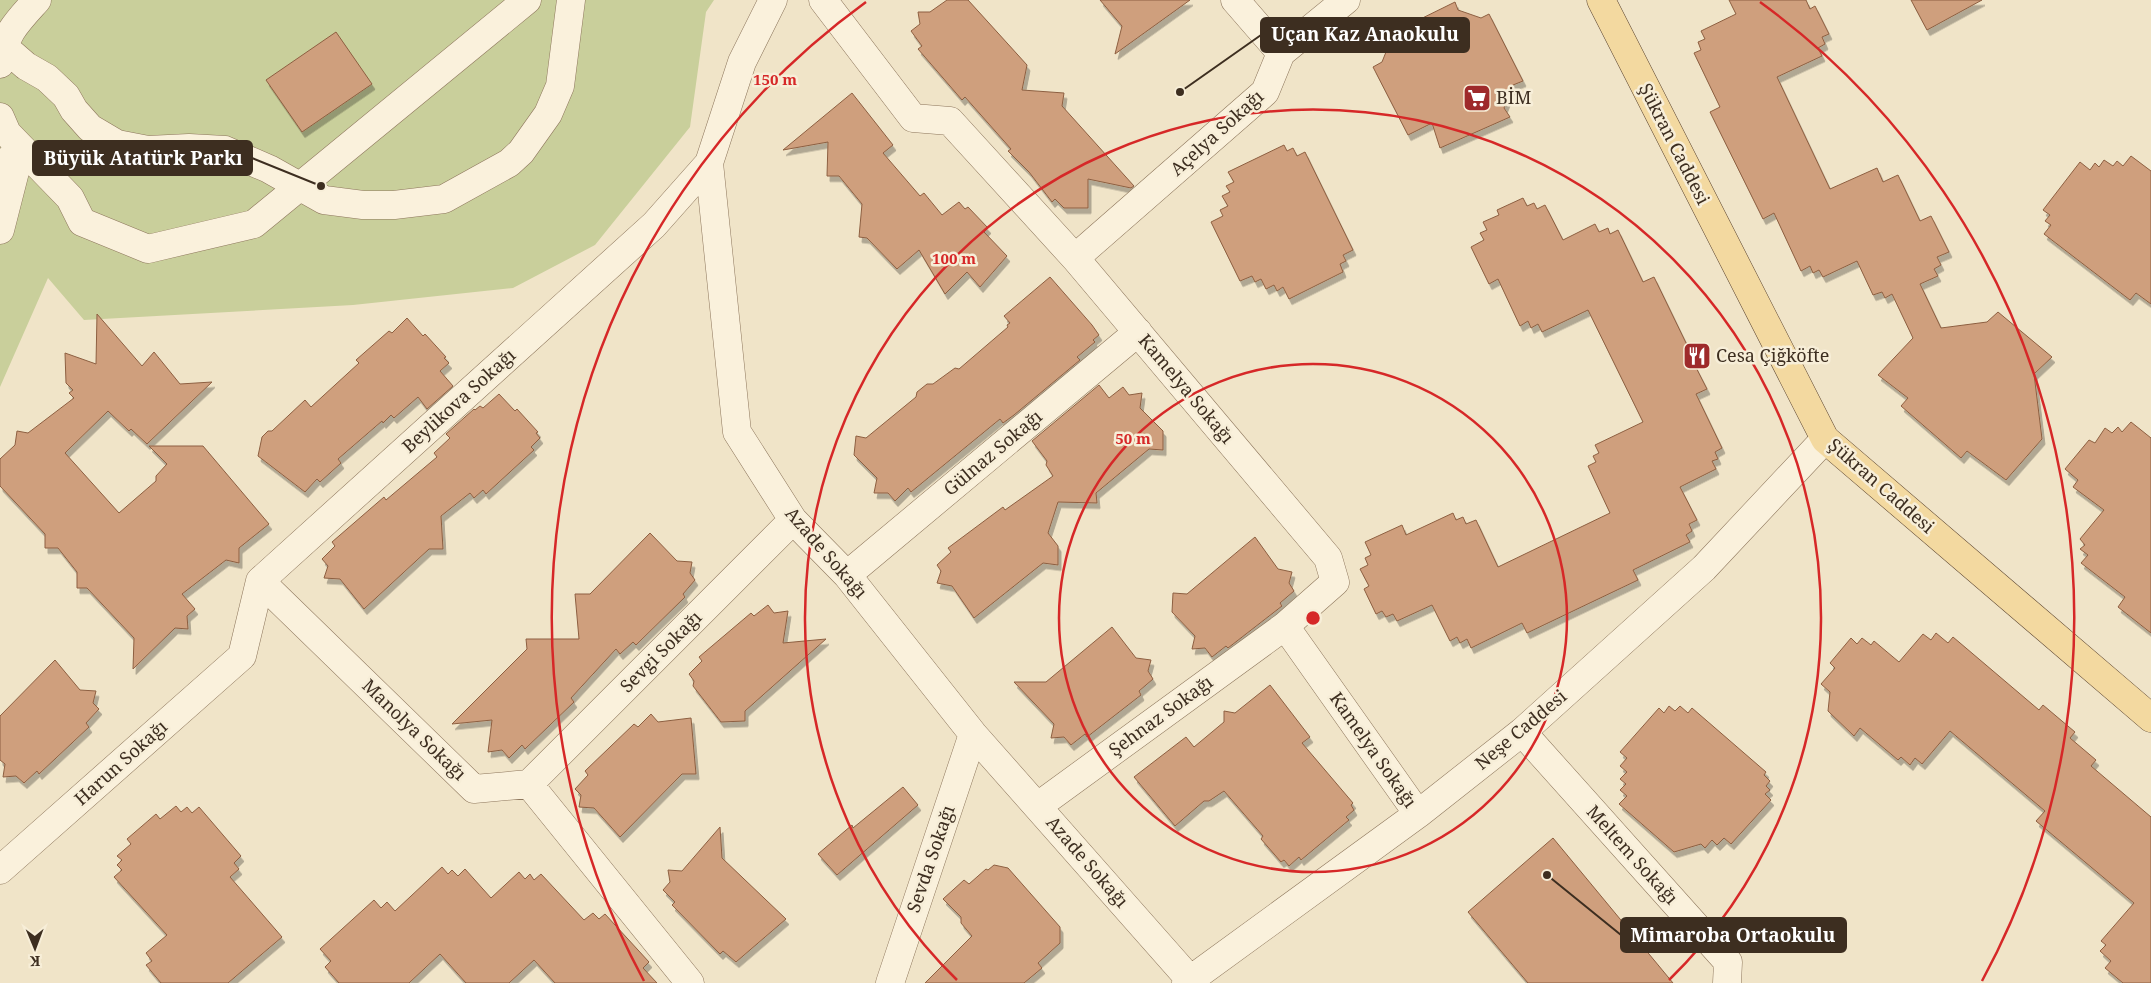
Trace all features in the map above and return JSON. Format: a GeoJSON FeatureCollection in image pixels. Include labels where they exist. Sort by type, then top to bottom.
{"type":"FeatureCollection","features":[{"type":"Feature","properties":{"kind":"main road","name":"Şükran Caddesi"},"geometry":{"type":"LineString","coordinates":[[1601,0],[1824,439],[2151,718]]}},
{"type":"Feature","properties":{"kind":"street"},"geometry":{"type":"LineString","coordinates":[[37,0],[13,27],[1,52],[47,78],[66,96],[74,110],[90,128],[117,144],[148,150],[189,148],[225,150],[269,169],[324,200],[363,205],[394,205],[444,200],[509,163],[521,152],[548,114],[560,86],[569,32],[571,0]]}},
{"type":"Feature","properties":{"kind":"street"},"geometry":{"type":"LineString","coordinates":[[0,117],[7,133],[70,198],[82,222],[148,249],[254,224],[527,0]]}},
{"type":"Feature","properties":{"kind":"street","name":"Azade Sokağı"},"geometry":{"type":"LineString","coordinates":[[773,0],[742,62],[709,163],[737,432],[793,520],[847,575],[973,734],[1038,806],[1190,982]]}},
{"type":"Feature","properties":{"kind":"street","name":"Kamelya Sokağı"},"geometry":{"type":"LineString","coordinates":[[823,0],[913,118],[950,121],[1075,258],[1328,558],[1336,582],[1285,626],[1418,814]]}},
{"type":"Feature","properties":{"kind":"street"},"geometry":{"type":"LineString","coordinates":[[1235,0],[1281,53]]}},
{"type":"Feature","properties":{"kind":"street","name":"Açelya Sokağı"},"geometry":{"type":"LineString","coordinates":[[1075,258],[1265,92],[1281,53],[1346,0]]}},
{"type":"Feature","properties":{"kind":"street"},"geometry":{"type":"LineString","coordinates":[[0,168],[21,148]]}},
{"type":"Feature","properties":{"kind":"street"},"geometry":{"type":"LineString","coordinates":[[0,230],[21,148]]}},
{"type":"Feature","properties":{"kind":"street","name":"Beylikova Sokağı"},"geometry":{"type":"LineString","coordinates":[[260,581],[654,224],[709,163]]}},
{"type":"Feature","properties":{"kind":"street","name":"Gülnaz Sokağı"},"geometry":{"type":"LineString","coordinates":[[847,575],[1138,332]]}},
{"type":"Feature","properties":{"kind":"street","name":"Neşe Caddesi"},"geometry":{"type":"LineString","coordinates":[[1190,982],[1418,814],[1522,732],[1704,568],[1824,439]]}},
{"type":"Feature","properties":{"kind":"street","name":"Sevgi Sokağı"},"geometry":{"type":"LineString","coordinates":[[529,784],[793,520]]}},
{"type":"Feature","properties":{"kind":"street","name":"Harun Sokağı"},"geometry":{"type":"LineString","coordinates":[[0,870],[242,656],[260,581]]}},
{"type":"Feature","properties":{"kind":"street","name":"Manolya Sokağı"},"geometry":{"type":"LineString","coordinates":[[260,581],[474,789],[529,784]]}},
{"type":"Feature","properties":{"kind":"street","name":"Şehnaz Sokağı"},"geometry":{"type":"LineString","coordinates":[[1038,806],[1285,626]]}},
{"type":"Feature","properties":{"kind":"street","name":"Meltem Sokağı"},"geometry":{"type":"LineString","coordinates":[[1522,732],[1728,962],[1727,983]]}},
{"type":"Feature","properties":{"kind":"street","name":"Sevda Sokağı"},"geometry":{"type":"LineString","coordinates":[[890,983],[973,734]]}},
{"type":"Feature","properties":{"kind":"street"},"geometry":{"type":"LineString","coordinates":[[529,784],[671,962],[690,983]]}},
{"type":"Feature","properties":{"kind":"green space"},"geometry":{"type":"Polygon","coordinates":[[[0,0],[714,0],[706,12],[690,127],[595,245],[513,288],[353,305],[84,320],[48,278],[0,387],[0,0]]]}},
{"type":"Feature","properties":{"kind":"building"},"geometry":{"type":"Polygon","coordinates":[[[947,0],[968,0],[1027,65],[1022,90],[1064,93],[1062,106],[1134,186],[1131,188],[1088,179],[1088,208],[1064,208],[1055,199],[1052,202],[1029,172],[1008,151],[1011,149],[965,97],[962,100],[918,49],[922,46],[911,31],[920,24],[918,12],[930,12],[947,0]]]}},
{"type":"Feature","properties":{"kind":"building"},"geometry":{"type":"Polygon","coordinates":[[[1100,0],[1190,0],[1115,54],[1122,26],[1100,0]]]}},
{"type":"Feature","properties":{"kind":"building"},"geometry":{"type":"Polygon","coordinates":[[[1729,0],[1806,0],[1810,9],[1815,6],[1829,34],[1822,37],[1825,44],[1818,48],[1822,56],[1777,77],[1830,189],[1877,168],[1883,182],[1898,175],[1920,221],[1931,216],[1949,252],[1937,257],[1941,265],[1934,269],[1938,276],[1920,284],[1941,328],[1987,322],[1998,312],[2052,357],[2034,374],[2042,439],[2006,480],[1967,451],[1961,458],[1901,406],[1908,398],[1878,375],[1913,338],[1892,294],[1885,298],[1882,292],[1873,295],[1857,261],[1823,277],[1819,270],[1813,273],[1810,266],[1801,271],[1774,213],[1763,219],[1710,112],[1720,107],[1694,53],[1701,50],[1698,42],[1705,39],[1701,31],[1736,14],[1729,0]]]}},
{"type":"Feature","properties":{"kind":"building"},"geometry":{"type":"Polygon","coordinates":[[[1911,0],[1982,0],[1927,30],[1911,0]]]}},
{"type":"Feature","properties":{"kind":"building"},"geometry":{"type":"Polygon","coordinates":[[[1455,2],[1458,10],[1481,18],[1489,14],[1523,81],[1513,85],[1504,108],[1510,117],[1440,148],[1432,123],[1408,135],[1373,67],[1382,62],[1394,32],[1455,2]]]}},
{"type":"Feature","properties":{"kind":"building"},"geometry":{"type":"Polygon","coordinates":[[[336,32],[372,84],[302,132],[266,80],[336,32]]]}},
{"type":"Feature","properties":{"kind":"building"},"geometry":{"type":"Polygon","coordinates":[[[852,93],[893,145],[883,153],[920,196],[924,193],[942,215],[959,202],[965,209],[968,207],[988,228],[984,232],[1007,256],[980,287],[967,272],[945,294],[919,250],[897,269],[867,238],[859,237],[862,204],[839,176],[827,176],[828,142],[783,150],[852,93]]]}},
{"type":"Feature","properties":{"kind":"building"},"geometry":{"type":"Polygon","coordinates":[[[1284,145],[1287,151],[1293,148],[1297,156],[1305,152],[1353,250],[1343,255],[1346,261],[1340,264],[1343,272],[1289,299],[1283,287],[1277,291],[1274,285],[1266,289],[1261,279],[1255,282],[1252,276],[1240,281],[1211,222],[1223,216],[1220,210],[1228,206],[1222,196],[1230,192],[1226,186],[1234,182],[1228,172],[1284,145]]]}},
{"type":"Feature","properties":{"kind":"building"},"geometry":{"type":"Polygon","coordinates":[[[2131,156],[2151,171],[2151,304],[2136,293],[2130,300],[2044,234],[2051,225],[2045,221],[2050,215],[2043,210],[2080,162],[2090,170],[2095,163],[2099,167],[2104,160],[2113,166],[2117,161],[2123,166],[2131,156]]]}},
{"type":"Feature","properties":{"kind":"building"},"geometry":{"type":"Polygon","coordinates":[[[1523,198],[1527,206],[1534,203],[1537,209],[1545,205],[1563,240],[1595,224],[1599,232],[1608,228],[1610,234],[1618,230],[1643,282],[1654,277],[1687,345],[1685,346],[1707,389],[1696,394],[1722,448],[1715,452],[1718,459],[1712,461],[1716,469],[1680,487],[1697,520],[1689,524],[1692,531],[1686,535],[1690,542],[1633,570],[1638,580],[1527,633],[1522,623],[1471,648],[1467,639],[1460,643],[1457,637],[1450,641],[1432,605],[1397,621],[1393,614],[1386,617],[1382,611],[1376,614],[1364,589],[1369,586],[1360,569],[1368,565],[1365,558],[1371,555],[1365,542],[1402,525],[1406,535],[1453,513],[1456,520],[1463,517],[1466,524],[1476,520],[1498,567],[1610,513],[1588,466],[1596,462],[1593,456],[1599,453],[1595,445],[1643,422],[1588,310],[1542,332],[1538,324],[1531,328],[1528,321],[1520,326],[1498,279],[1489,284],[1471,247],[1484,240],[1480,233],[1487,230],[1483,222],[1499,215],[1497,210],[1523,198]]]}},
{"type":"Feature","properties":{"kind":"building"},"geometry":{"type":"Polygon","coordinates":[[[1050,277],[1099,335],[1093,340],[1095,342],[1077,357],[1080,360],[1014,415],[1003,423],[1000,419],[911,492],[908,488],[895,501],[888,493],[874,493],[877,478],[854,455],[856,436],[866,438],[916,397],[917,392],[927,384],[933,384],[955,368],[959,369],[1008,327],[1007,325],[1010,323],[1004,316],[1050,277]]]}},
{"type":"Feature","properties":{"kind":"building"},"geometry":{"type":"Polygon","coordinates":[[[97,314],[142,366],[154,352],[180,384],[212,382],[147,444],[131,429],[129,431],[108,411],[65,453],[119,513],[156,481],[156,476],[167,464],[149,446],[203,446],[269,524],[239,548],[239,563],[226,560],[182,594],[195,609],[187,616],[188,629],[175,628],[133,669],[134,638],[87,588],[77,588],[77,572],[58,548],[45,548],[45,534],[0,486],[0,459],[15,445],[17,431],[28,433],[74,398],[69,393],[73,390],[66,383],[65,353],[96,364],[97,314]]]}},
{"type":"Feature","properties":{"kind":"building"},"geometry":{"type":"Polygon","coordinates":[[[407,318],[446,357],[444,358],[449,363],[440,371],[453,386],[427,409],[418,397],[394,418],[391,415],[383,423],[382,421],[338,459],[341,463],[320,482],[317,479],[305,492],[258,456],[262,437],[268,431],[272,431],[305,400],[311,407],[359,363],[356,360],[389,331],[392,333],[407,318]]]}},
{"type":"Feature","properties":{"kind":"building"},"geometry":{"type":"Polygon","coordinates":[[[1099,385],[1109,398],[1123,387],[1129,395],[1142,393],[1140,408],[1163,431],[1163,450],[1149,449],[1096,493],[1097,503],[1058,502],[1048,533],[1058,546],[1058,565],[1043,563],[974,618],[952,586],[937,583],[941,571],[937,565],[951,552],[948,548],[1003,507],[1005,510],[1053,476],[1046,465],[1047,461],[1032,441],[1099,385]]]}},
{"type":"Feature","properties":{"kind":"building"},"geometry":{"type":"Polygon","coordinates":[[[499,394],[515,411],[517,409],[538,432],[536,433],[540,438],[531,447],[534,450],[486,494],[483,490],[474,498],[470,493],[441,516],[443,549],[429,549],[364,609],[340,579],[324,578],[328,566],[322,559],[335,546],[332,542],[384,497],[386,500],[437,457],[434,453],[450,438],[446,434],[474,409],[480,406],[483,408],[499,394]]]}},
{"type":"Feature","properties":{"kind":"building"},"geometry":{"type":"Polygon","coordinates":[[[2131,422],[2151,438],[2151,633],[2118,607],[2125,597],[2081,563],[2088,555],[2080,549],[2085,545],[2080,539],[2104,510],[2073,487],[2078,480],[2065,469],[2089,440],[2095,443],[2105,428],[2112,433],[2118,427],[2122,432],[2131,422]]]}},
{"type":"Feature","properties":{"kind":"building"},"geometry":{"type":"Polygon","coordinates":[[[650,533],[677,561],[692,562],[690,573],[695,580],[683,594],[685,597],[636,645],[633,642],[620,654],[616,649],[571,698],[574,702],[525,749],[522,745],[509,758],[502,750],[488,752],[492,720],[452,724],[527,649],[526,639],[579,639],[575,594],[590,594],[650,533]]]}},
{"type":"Feature","properties":{"kind":"building"},"geometry":{"type":"Polygon","coordinates":[[[1255,537],[1278,569],[1292,572],[1289,583],[1294,591],[1280,603],[1282,606],[1228,648],[1226,646],[1212,657],[1205,648],[1192,649],[1195,636],[1172,612],[1173,593],[1187,594],[1255,537]]]}},
{"type":"Feature","properties":{"kind":"building"},"geometry":{"type":"Polygon","coordinates":[[[768,605],[774,613],[788,611],[783,643],[826,639],[745,711],[745,721],[721,722],[693,686],[694,681],[689,674],[702,661],[699,657],[751,613],[754,616],[768,605]]]}},
{"type":"Feature","properties":{"kind":"building"},"geometry":{"type":"Polygon","coordinates":[[[1112,627],[1136,658],[1151,660],[1148,671],[1153,679],[1139,691],[1141,695],[1087,737],[1085,734],[1071,745],[1064,737],[1051,738],[1054,724],[1014,682],[1046,682],[1112,627]]]}},
{"type":"Feature","properties":{"kind":"building"},"geometry":{"type":"Polygon","coordinates":[[[1936,633],[1948,643],[1953,637],[2039,710],[2043,705],[2075,732],[2070,738],[2096,760],[2091,766],[2151,817],[2151,983],[2123,983],[2105,968],[2111,961],[2100,951],[2106,945],[2101,941],[2134,903],[2036,821],[2045,811],[1950,731],[1922,764],[1915,758],[1910,765],[1901,757],[1898,760],[1860,728],[1854,736],[1828,711],[1830,692],[1821,684],[1835,668],[1830,663],[1851,638],[1857,644],[1862,638],[1871,645],[1874,641],[1899,662],[1923,634],[1931,640],[1936,633]]]}},
{"type":"Feature","properties":{"kind":"building"},"geometry":{"type":"Polygon","coordinates":[[[55,660],[80,690],[96,691],[93,703],[99,709],[86,723],[89,727],[39,774],[37,771],[24,783],[16,776],[3,777],[5,764],[0,760],[0,716],[55,660]]]}},
{"type":"Feature","properties":{"kind":"building"},"geometry":{"type":"Polygon","coordinates":[[[1270,685],[1310,737],[1302,743],[1353,803],[1351,805],[1354,810],[1346,817],[1349,820],[1301,860],[1299,857],[1289,866],[1284,860],[1281,862],[1261,839],[1263,836],[1224,791],[1209,801],[1204,801],[1175,826],[1134,777],[1186,737],[1194,747],[1224,722],[1224,711],[1235,713],[1270,685]]]}},
{"type":"Feature","properties":{"kind":"building"},"geometry":{"type":"Polygon","coordinates":[[[1669,706],[1675,711],[1680,706],[1688,713],[1692,708],[1766,772],[1764,775],[1770,781],[1766,786],[1770,790],[1765,794],[1771,800],[1731,844],[1724,838],[1717,845],[1712,840],[1705,848],[1701,844],[1674,852],[1619,804],[1627,796],[1620,790],[1626,784],[1620,779],[1627,772],[1620,766],[1627,758],[1620,752],[1659,708],[1664,713],[1669,706]]]}},
{"type":"Feature","properties":{"kind":"building"},"geometry":{"type":"Polygon","coordinates":[[[651,714],[658,722],[691,718],[696,774],[682,774],[620,837],[594,808],[579,807],[581,795],[575,789],[588,775],[585,771],[634,724],[638,727],[651,714]]]}},
{"type":"Feature","properties":{"kind":"building"},"geometry":{"type":"Polygon","coordinates":[[[903,787],[918,805],[837,875],[818,854],[852,825],[853,828],[903,787]]]}},
{"type":"Feature","properties":{"kind":"building"},"geometry":{"type":"Polygon","coordinates":[[[176,806],[181,812],[187,807],[192,813],[199,807],[241,856],[234,863],[239,869],[230,877],[282,937],[228,983],[161,983],[146,965],[152,961],[146,953],[167,935],[114,877],[122,870],[117,865],[122,860],[117,856],[131,844],[127,839],[156,814],[160,819],[176,806]]]}},
{"type":"Feature","properties":{"kind":"building"},"geometry":{"type":"Polygon","coordinates":[[[720,827],[722,858],[786,919],[736,962],[723,951],[720,954],[672,905],[675,902],[663,890],[670,882],[668,870],[682,871],[720,827]]]}},
{"type":"Feature","properties":{"kind":"building"},"geometry":{"type":"Polygon","coordinates":[[[1553,838],[1673,983],[1528,983],[1468,912],[1553,838]]]}},
{"type":"Feature","properties":{"kind":"building"},"geometry":{"type":"Polygon","coordinates":[[[994,865],[1008,868],[1060,927],[1060,943],[1038,963],[1042,968],[1024,983],[925,983],[972,936],[961,923],[961,917],[943,899],[964,880],[969,884],[986,869],[988,870],[994,865]]]}},
{"type":"Feature","properties":{"kind":"building"},"geometry":{"type":"Polygon","coordinates":[[[442,867],[448,874],[452,870],[458,876],[465,869],[491,898],[519,872],[525,879],[530,874],[534,880],[541,874],[584,920],[593,913],[599,919],[605,914],[649,962],[643,968],[657,983],[555,983],[534,960],[509,983],[466,983],[440,954],[409,983],[339,983],[325,967],[331,961],[320,949],[374,900],[381,908],[387,902],[395,911],[442,867]]]}},
{"type":"Feature","properties":{"kind":"place","name":"Uçan Kaz Anaokulu"},"geometry":{"type":"Point","coordinates":[1180,92]}},
{"type":"Feature","properties":{"kind":"place","name":"BİM"},"geometry":{"type":"Point","coordinates":[1477,98]}},
{"type":"Feature","properties":{"kind":"place","name":"Büyük Atatürk Parkı"},"geometry":{"type":"Point","coordinates":[321,186]}},
{"type":"Feature","properties":{"kind":"place","name":"Cesa Çiğköfte"},"geometry":{"type":"Point","coordinates":[1697,356]}},
{"type":"Feature","properties":{"kind":"place","name":"Mimaroba Ortaokulu"},"geometry":{"type":"Point","coordinates":[1547,875]}}]}
